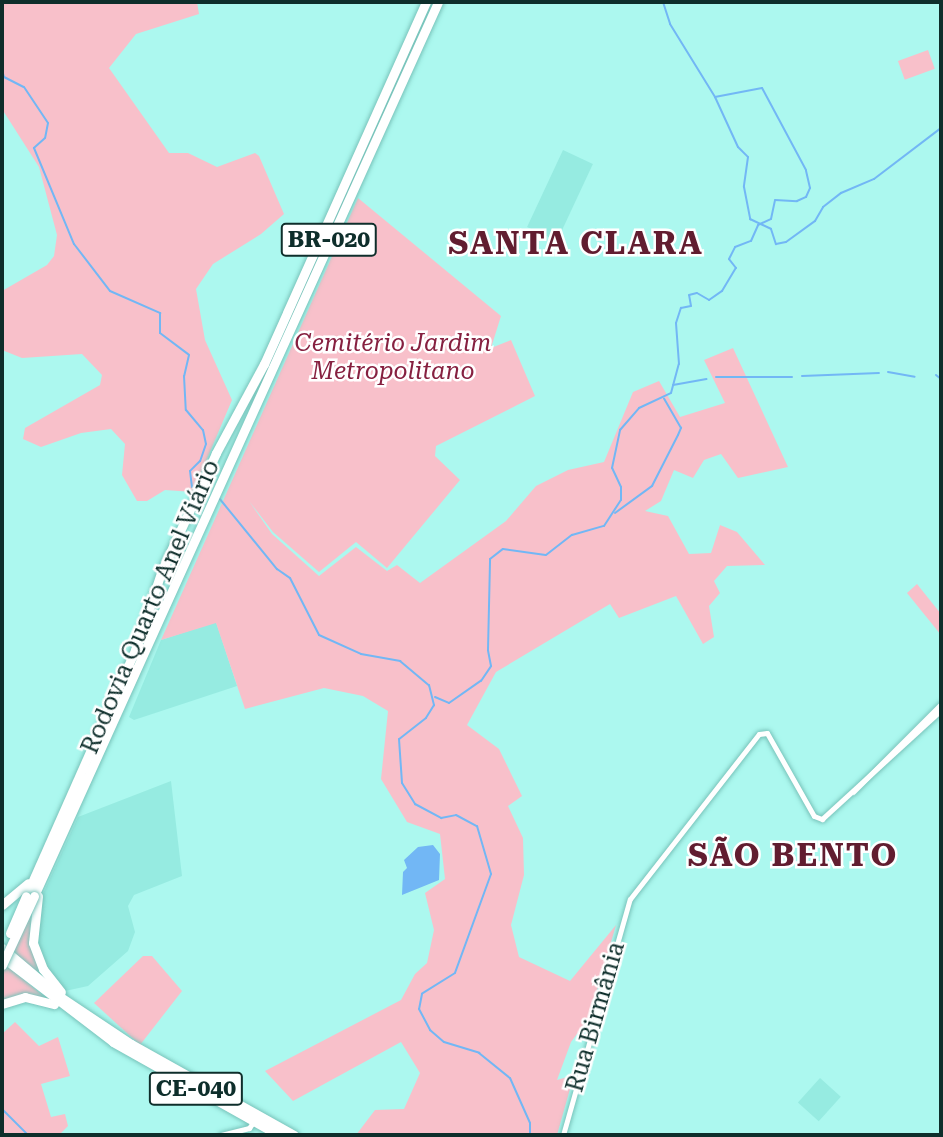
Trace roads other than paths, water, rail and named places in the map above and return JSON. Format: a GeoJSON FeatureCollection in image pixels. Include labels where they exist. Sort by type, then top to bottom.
{"type":"FeatureCollection","features":[{"type":"Feature","properties":{"kind":"highway","name":"Rodovia Quarto Anel Viário"},"geometry":{"type":"LineString","coordinates":[[37,870],[105,716],[190,509],[216,453],[264,364],[372,133],[397,78],[426,2]]}},
{"type":"Feature","properties":{"kind":"highway","name":"Rodovia Quarto Anel Viário"},"geometry":{"type":"LineString","coordinates":[[397,78],[438,2]]}},
{"type":"Feature","properties":{"kind":"highway","name":"Rodovia Quarto Anel Viário"},"geometry":{"type":"LineString","coordinates":[[52,858],[189,558],[372,133]]}},
{"type":"Feature","properties":{"kind":"highway"},"geometry":{"type":"LineString","coordinates":[[216,453],[220,462],[232,460]]}},
{"type":"Feature","properties":{"kind":"highway"},"geometry":{"type":"LineString","coordinates":[[171,553],[183,548],[189,558]]}},
{"type":"Feature","properties":{"kind":"highway"},"geometry":{"type":"LineString","coordinates":[[105,716],[116,719]]}},
{"type":"Feature","properties":{"kind":"highway"},"geometry":{"type":"LineString","coordinates":[[52,858],[35,903],[32,935],[43,969],[71,1005]]}},
{"type":"Feature","properties":{"kind":"highway","name":"BR-020"},"geometry":{"type":"LineString","coordinates":[[2,950],[52,858]]}},
{"type":"Feature","properties":{"kind":"highway","name":"BR-020"},"geometry":{"type":"LineString","coordinates":[[2,965],[30,896],[37,870]]}},
{"type":"Feature","properties":{"kind":"highway","name":"BR-020"},"geometry":{"type":"LineString","coordinates":[[2,905],[20,893],[37,870]]}},
{"type":"Feature","properties":{"kind":"highway","name":"CE-040"},"geometry":{"type":"LineString","coordinates":[[2,950],[71,1005],[179,1072],[295,1135]]}},
{"type":"Feature","properties":{"kind":"highway","name":"CE-040"},"geometry":{"type":"LineString","coordinates":[[2,957],[78,1019],[279,1135]]}},
{"type":"Feature","properties":{"kind":"highway"},"geometry":{"type":"LineString","coordinates":[[2,1004],[34,998],[78,1019]]}},
{"type":"Feature","properties":{"kind":"street"},"geometry":{"type":"LineString","coordinates":[[853,792],[941,704]]}},
{"type":"Feature","properties":{"kind":"street"},"geometry":{"type":"LineString","coordinates":[[853,792],[941,710]]}},
{"type":"Feature","properties":{"kind":"street","name":"Rua Birmânia"},"geometry":{"type":"LineString","coordinates":[[563,1135],[630,900],[759,734],[764,731],[769,736],[817,818],[825,817],[853,792]]}},
{"type":"Feature","properties":{"kind":"street"},"geometry":{"type":"LineString","coordinates":[[230,1134],[250,1128],[254,1122]]}},
{"type":"Feature","properties":{"kind":"street"},"geometry":{"type":"LineString","coordinates":[[220,1135],[264,1127]]}},
{"type":"Feature","properties":{"kind":"water"},"geometry":{"type":"Polygon","coordinates":[[[433,845],[440,854],[439,880],[402,895],[403,872],[407,868],[404,860],[418,847],[433,845]]]}},
{"type":"Feature","properties":{"kind":"waterway"},"geometry":{"type":"LineString","coordinates":[[663,2],[670,24],[715,97],[738,147],[748,157],[744,187],[750,219],[771,229],[776,244],[786,242],[815,221],[823,207],[841,193],[874,179],[941,128]]}},
{"type":"Feature","properties":{"kind":"waterway"},"geometry":{"type":"LineString","coordinates":[[2,70],[4,77],[24,87],[48,123],[45,138],[34,148],[74,244],[110,291],[160,313],[160,333],[189,355],[184,376],[186,410],[203,430],[206,444],[200,461],[190,471],[192,487]]}},
{"type":"Feature","properties":{"kind":"waterway"},"geometry":{"type":"LineString","coordinates":[[435,697],[449,703],[481,681],[491,666],[488,650],[490,559],[503,549],[546,555],[572,535],[604,526],[621,500],[621,487],[612,468],[620,430],[639,408],[671,393],[679,364],[676,323],[681,308],[691,306],[689,295],[697,293],[709,300],[722,291],[736,268],[729,259],[735,247],[751,241],[758,225],[771,219],[775,200],[797,201],[806,197],[810,188],[806,170],[762,88],[715,97]]}},
{"type":"Feature","properties":{"kind":"waterway"},"geometry":{"type":"LineString","coordinates":[[888,372],[915,377]]}},
{"type":"Feature","properties":{"kind":"waterway"},"geometry":{"type":"LineString","coordinates":[[802,376],[879,373]]}},
{"type":"Feature","properties":{"kind":"waterway"},"geometry":{"type":"LineString","coordinates":[[936,375],[941,379]]}},
{"type":"Feature","properties":{"kind":"waterway"},"geometry":{"type":"LineString","coordinates":[[716,377],[792,377]]}},
{"type":"Feature","properties":{"kind":"waterway"},"geometry":{"type":"LineString","coordinates":[[673,385],[706,379]]}},
{"type":"Feature","properties":{"kind":"waterway"},"geometry":{"type":"LineString","coordinates":[[615,513],[652,486],[681,428],[664,398]]}},
{"type":"Feature","properties":{"kind":"waterway"},"geometry":{"type":"LineString","coordinates":[[219,498],[277,569],[290,578],[319,635],[361,654],[400,661],[429,685],[434,705],[426,718],[399,739],[402,783],[415,804],[441,818],[456,815],[477,826],[491,874],[455,973],[422,994],[419,1009],[430,1030],[444,1042],[479,1053],[510,1078],[530,1123],[530,1135]]}},
{"type":"Feature","properties":{"kind":"waterway"},"geometry":{"type":"LineString","coordinates":[[2,1109],[28,1135]]}},
{"type":"Feature","properties":{"kind":"district","name":"SANTA CLARA"},"geometry":{"type":"Point","coordinates":[576,243]}},
{"type":"Feature","properties":{"kind":"district","name":"SÃO BENTO"},"geometry":{"type":"Point","coordinates":[793,855]}},
{"type":"Feature","properties":{"kind":"park label","name":"Cemitério Jardim Metropolitano"},"geometry":{"type":"Point","coordinates":[393,358]}}]}
